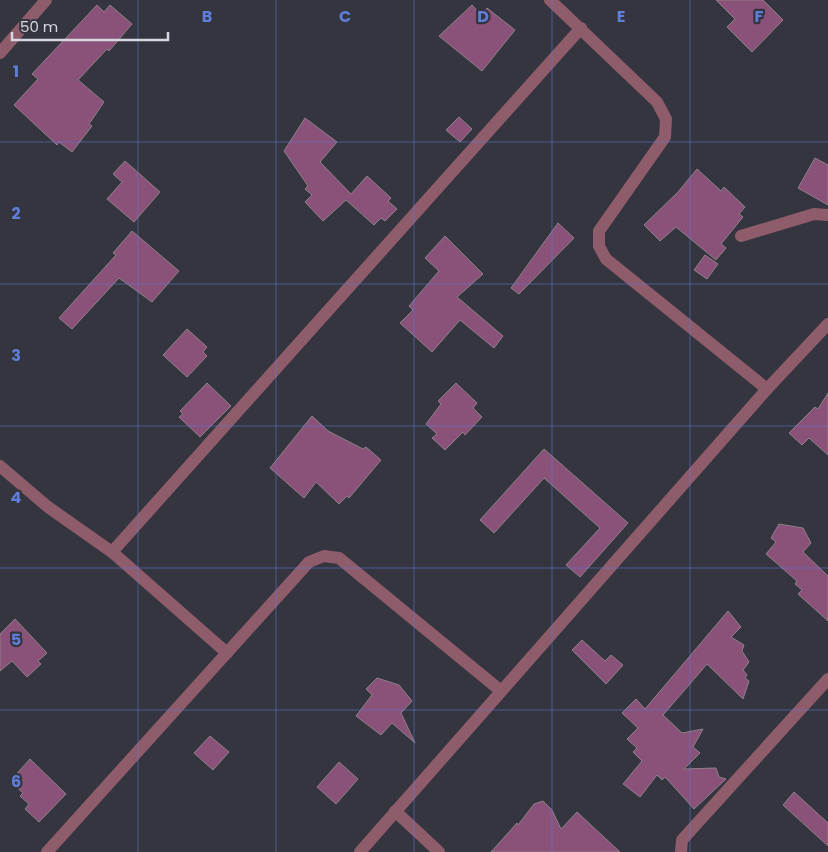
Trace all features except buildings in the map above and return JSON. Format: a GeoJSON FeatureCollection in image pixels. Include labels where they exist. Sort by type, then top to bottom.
{"type":"FeatureCollection","features":[{"type":"Feature","properties":{"kind":"street"},"geometry":{"type":"LineString","coordinates":[[0,53],[46,0]]}},
{"type":"Feature","properties":{"kind":"street"},"geometry":{"type":"LineString","coordinates":[[550,0],[657,102],[666,119],[665,137],[598,231],[599,246],[606,259],[767,389]]}},
{"type":"Feature","properties":{"kind":"street"},"geometry":{"type":"LineString","coordinates":[[112,552],[581,28]]}},
{"type":"Feature","properties":{"kind":"street"},"geometry":{"type":"LineString","coordinates":[[741,236],[814,214],[828,215]]}},
{"type":"Feature","properties":{"kind":"street"},"geometry":{"type":"LineString","coordinates":[[360,852],[767,389],[828,324]]}},
{"type":"Feature","properties":{"kind":"street"},"geometry":{"type":"LineString","coordinates":[[0,466],[48,507],[112,552],[227,653]]}},
{"type":"Feature","properties":{"kind":"street"},"geometry":{"type":"LineString","coordinates":[[47,852],[309,562],[324,556],[339,558],[502,691]]}},
{"type":"Feature","properties":{"kind":"street"},"geometry":{"type":"LineString","coordinates":[[680,852],[682,840],[828,679]]}},
{"type":"Feature","properties":{"kind":"street"},"geometry":{"type":"LineString","coordinates":[[396,811],[439,852]]}}]}
